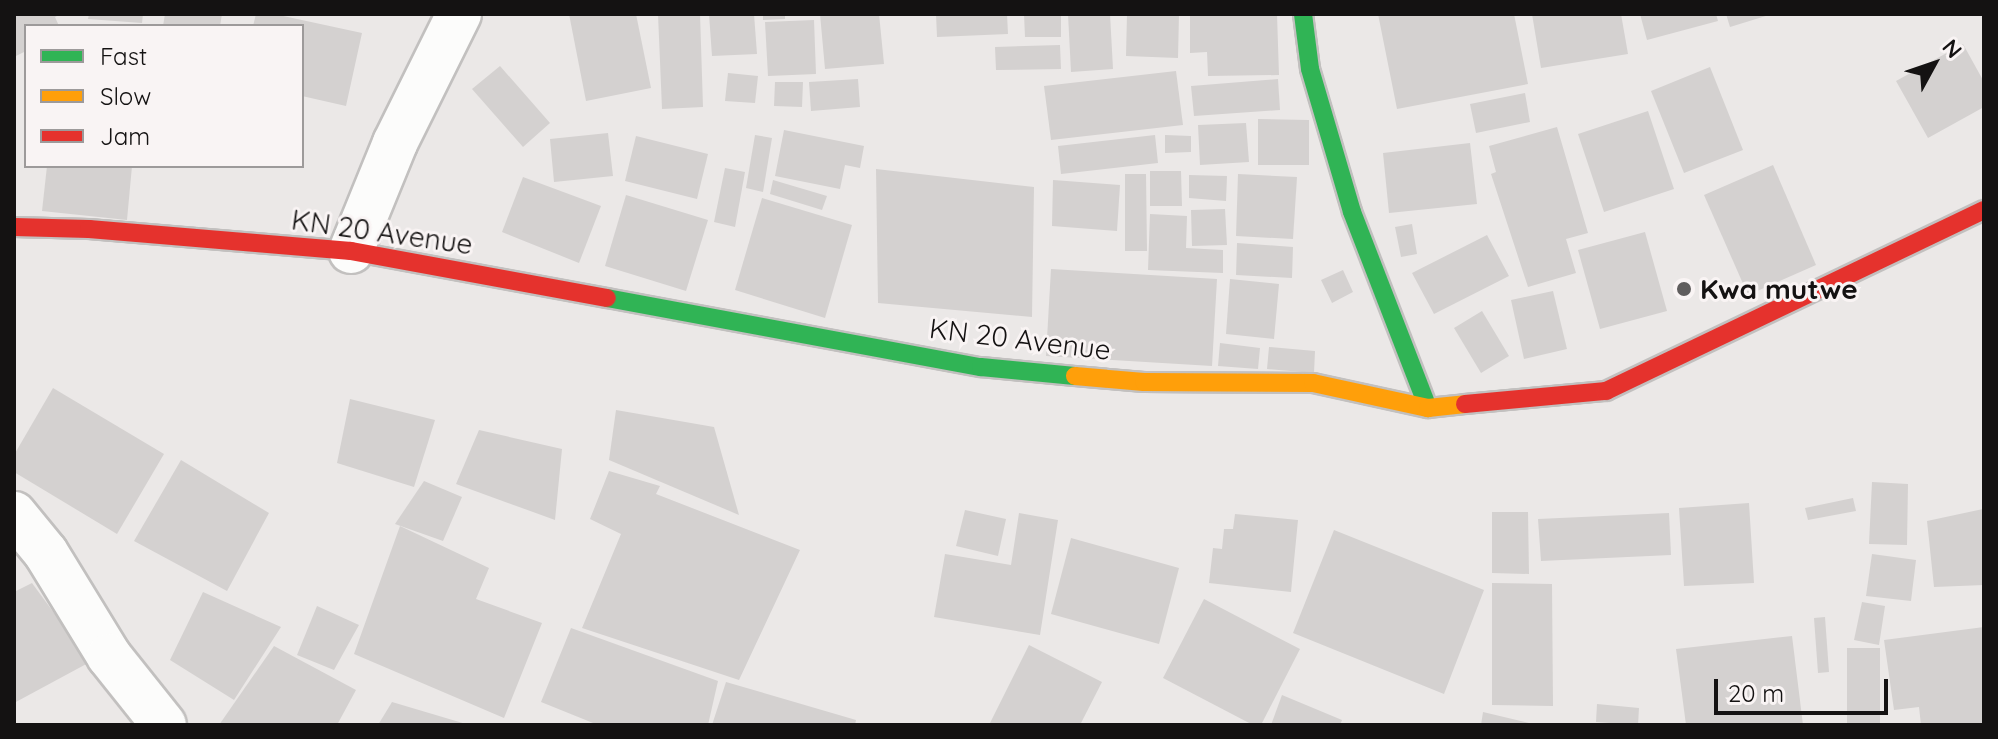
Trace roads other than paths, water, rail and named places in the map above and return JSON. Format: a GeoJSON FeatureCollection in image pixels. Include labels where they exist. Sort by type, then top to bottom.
{"type":"FeatureCollection","features":[{"type":"Feature","properties":{"kind":"main road"},"geometry":{"type":"LineString","coordinates":[[1303,14],[1310,69],[1352,212],[1428,408]]}},
{"type":"Feature","properties":{"kind":"main road","name":"KN 20 Avenue"},"geometry":{"type":"LineString","coordinates":[[14,227],[89,229],[351,251],[981,367],[1144,382],[1313,383],[1428,408],[1606,391],[1984,210]]}},
{"type":"Feature","properties":{"kind":"street"},"geometry":{"type":"LineString","coordinates":[[351,251],[395,143],[459,14]]}},
{"type":"Feature","properties":{"kind":"street"},"geometry":{"type":"LineString","coordinates":[[14,514],[46,553],[109,656],[164,725]]}},
{"type":"Feature","properties":{"kind":"place","name":"Kwa mutwe"},"geometry":{"type":"Point","coordinates":[1684,289]}}]}
